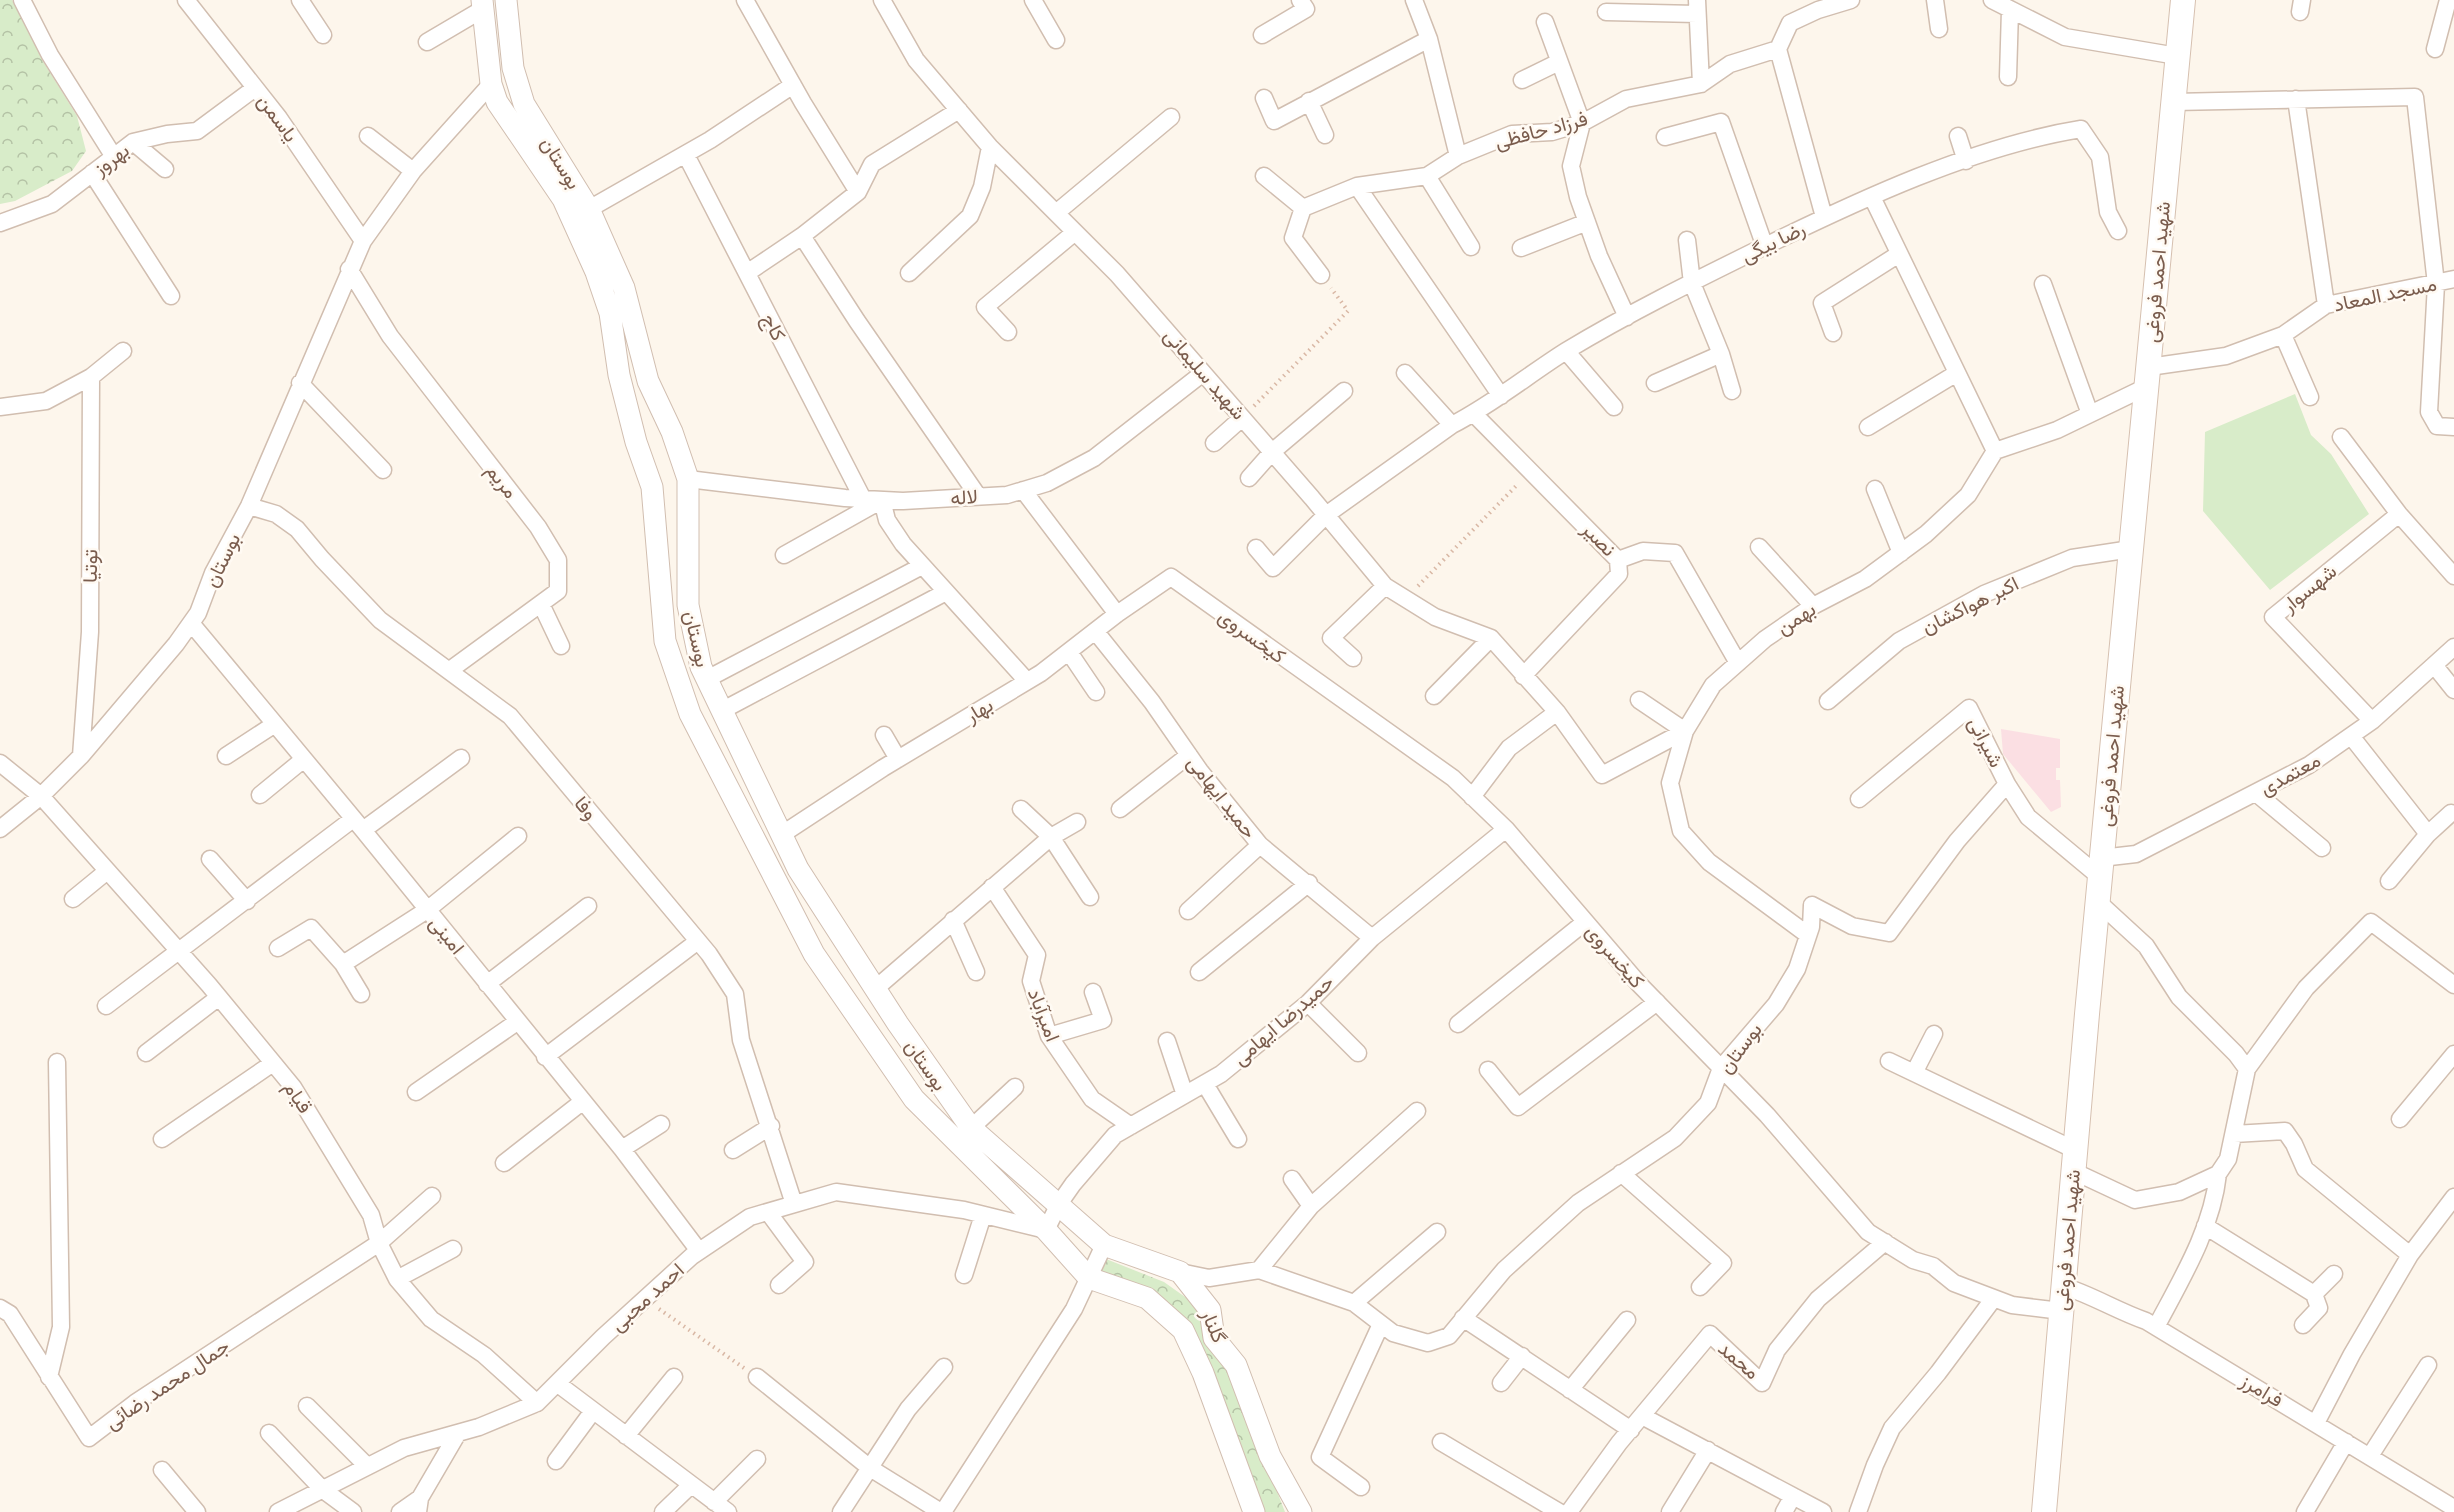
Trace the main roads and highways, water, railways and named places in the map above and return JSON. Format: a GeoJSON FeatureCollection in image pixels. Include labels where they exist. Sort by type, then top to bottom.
{"type":"FeatureCollection","features":[{"type":"Feature","properties":{"kind":"main road","name":"شهید احمد فروغی"},"geometry":{"type":"LineString","coordinates":[[2044,1512],[2097,901],[2183,0]]}}]}
